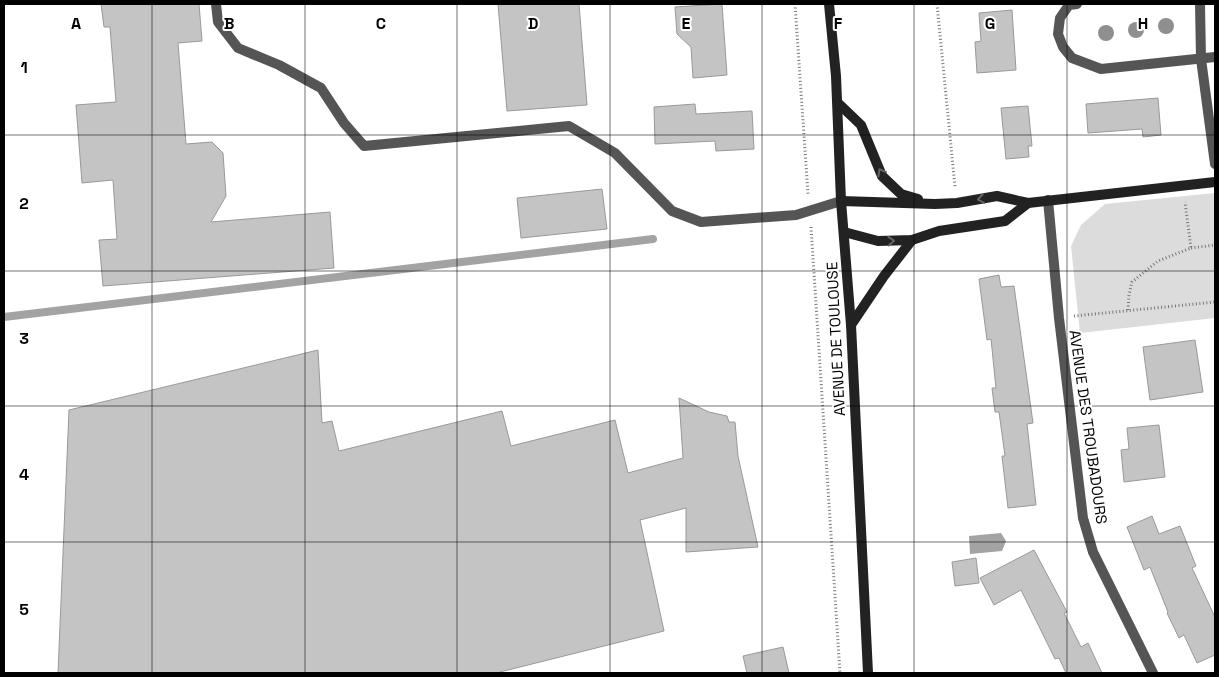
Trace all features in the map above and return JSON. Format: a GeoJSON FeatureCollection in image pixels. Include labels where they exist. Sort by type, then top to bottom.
{"type":"FeatureCollection","features":[{"type":"Feature","properties":{"kind":"street"},"geometry":{"type":"LineString","coordinates":[[216,4],[218,22],[238,48],[279,65],[320,88],[344,123],[364,146],[569,126],[615,153],[672,211],[701,222],[796,215],[842,201],[935,204],[957,203],[997,196],[1028,203],[1215,182]]}},
{"type":"Feature","properties":{"kind":"street","name":"AVENUE DE TOULOUSE"},"geometry":{"type":"LineString","coordinates":[[829,4],[838,103],[842,201],[852,325],[868,673]]}},
{"type":"Feature","properties":{"kind":"street"},"geometry":{"type":"LineString","coordinates":[[1078,4],[1069,5],[1060,18],[1058,34],[1063,47],[1072,58],[1101,69],[1215,57]]}},
{"type":"Feature","properties":{"kind":"street"},"geometry":{"type":"LineString","coordinates":[[1200,4],[1201,59],[1215,164]]}},
{"type":"Feature","properties":{"kind":"street"},"geometry":{"type":"LineString","coordinates":[[838,103],[861,125],[882,176],[901,194],[935,204]]}},
{"type":"Feature","properties":{"kind":"street","name":"AVENUE DES TROUBADOURS"},"geometry":{"type":"LineString","coordinates":[[1048,200],[1059,318],[1083,518],[1093,552],[1153,673]]}},
{"type":"Feature","properties":{"kind":"street"},"geometry":{"type":"LineString","coordinates":[[844,232],[878,241],[912,240],[939,231],[1005,221],[1028,203]]}},
{"type":"Feature","properties":{"kind":"street"},"geometry":{"type":"LineString","coordinates":[[852,325],[884,276],[912,240]]}},
{"type":"Feature","properties":{"kind":"path"},"geometry":{"type":"LineString","coordinates":[[796,4],[808,185]]}},
{"type":"Feature","properties":{"kind":"path"},"geometry":{"type":"LineString","coordinates":[[936,4],[955,192]]}},
{"type":"Feature","properties":{"kind":"path"},"geometry":{"type":"LineString","coordinates":[[1166,187],[1187,203],[1191,248]]}},
{"type":"Feature","properties":{"kind":"path","name":"AVENUE DE TOULOUSE"},"geometry":{"type":"LineString","coordinates":[[811,235],[840,673]]}},
{"type":"Feature","properties":{"kind":"path"},"geometry":{"type":"LineString","coordinates":[[1128,310],[1132,282],[1158,261],[1191,248],[1215,245]]}},
{"type":"Feature","properties":{"kind":"path"},"geometry":{"type":"LineString","coordinates":[[1059,318],[1215,302]]}},
{"type":"Feature","properties":{"kind":"shaded area"},"geometry":{"type":"Polygon","coordinates":[[[1215,193],[1215,318],[1080,333],[1071,246],[1081,225],[1105,204],[1215,193]]]}},
{"type":"Feature","properties":{"kind":"shaded area"},"geometry":{"type":"Polygon","coordinates":[[[1001,533],[1006,541],[1002,551],[970,554],[969,536],[1001,533]]]}},
{"type":"Feature","properties":{"kind":"building"},"geometry":{"type":"Polygon","coordinates":[[[101,4],[199,4],[202,41],[178,43],[186,144],[212,142],[223,153],[226,196],[211,222],[330,212],[334,268],[103,286],[99,240],[117,239],[113,180],[82,183],[76,105],[116,102],[110,27],[104,27],[101,4]]]}},
{"type":"Feature","properties":{"kind":"building"},"geometry":{"type":"Polygon","coordinates":[[[498,4],[579,4],[587,105],[507,111],[498,4]]]}},
{"type":"Feature","properties":{"kind":"building"},"geometry":{"type":"Polygon","coordinates":[[[722,4],[727,75],[693,78],[691,47],[677,34],[675,7],[722,4]]]}},
{"type":"Feature","properties":{"kind":"building"},"geometry":{"type":"Polygon","coordinates":[[[1012,10],[1016,70],[977,73],[975,42],[981,41],[979,13],[1012,10]]]}},
{"type":"Feature","properties":{"kind":"building"},"geometry":{"type":"Polygon","coordinates":[[[1158,98],[1161,135],[1143,137],[1142,129],[1088,133],[1086,104],[1158,98]]]}},
{"type":"Feature","properties":{"kind":"building"},"geometry":{"type":"Polygon","coordinates":[[[695,104],[696,114],[752,111],[754,149],[716,151],[715,141],[655,144],[654,107],[695,104]]]}},
{"type":"Feature","properties":{"kind":"building"},"geometry":{"type":"Polygon","coordinates":[[[1028,106],[1032,146],[1028,146],[1029,157],[1006,159],[1001,108],[1028,106]]]}},
{"type":"Feature","properties":{"kind":"building"},"geometry":{"type":"Polygon","coordinates":[[[602,189],[607,229],[521,238],[517,198],[602,189]]]}},
{"type":"Feature","properties":{"kind":"building"},"geometry":{"type":"Polygon","coordinates":[[[999,275],[1001,287],[1014,286],[1033,423],[1027,424],[1036,505],[1008,508],[1002,456],[1005,456],[999,412],[995,412],[992,388],[996,388],[991,339],[987,340],[979,279],[999,275]]]}},
{"type":"Feature","properties":{"kind":"building"},"geometry":{"type":"Polygon","coordinates":[[[1195,340],[1203,392],[1150,400],[1143,347],[1195,340]]]}},
{"type":"Feature","properties":{"kind":"building"},"geometry":{"type":"Polygon","coordinates":[[[318,350],[322,423],[332,421],[339,451],[502,411],[511,446],[615,420],[628,473],[683,458],[679,398],[709,412],[727,416],[729,422],[735,422],[738,456],[758,547],[686,552],[686,508],[640,520],[664,631],[496,673],[58,673],[69,410],[318,350]]]}},
{"type":"Feature","properties":{"kind":"building"},"geometry":{"type":"Polygon","coordinates":[[[1159,425],[1165,477],[1124,482],[1121,450],[1129,449],[1127,428],[1159,425]]]}},
{"type":"Feature","properties":{"kind":"building"},"geometry":{"type":"Polygon","coordinates":[[[1152,516],[1159,534],[1180,526],[1196,566],[1192,568],[1215,617],[1215,655],[1197,663],[1184,635],[1179,638],[1167,613],[1150,567],[1144,570],[1127,527],[1152,516]]]}},
{"type":"Feature","properties":{"kind":"building"},"geometry":{"type":"Polygon","coordinates":[[[1034,550],[1067,612],[1064,613],[1081,647],[1088,643],[1102,673],[1066,673],[1059,658],[1055,659],[1021,590],[994,605],[980,578],[1034,550]]]}},
{"type":"Feature","properties":{"kind":"building"},"geometry":{"type":"Polygon","coordinates":[[[976,558],[979,583],[955,586],[952,562],[976,558]]]}},
{"type":"Feature","properties":{"kind":"building"},"geometry":{"type":"Polygon","coordinates":[[[783,647],[789,673],[747,673],[743,656],[783,647]]]}},
{"type":"Feature","properties":{"kind":"waterway"},"geometry":{"type":"LineString","coordinates":[[4,317],[653,239]]}}]}
